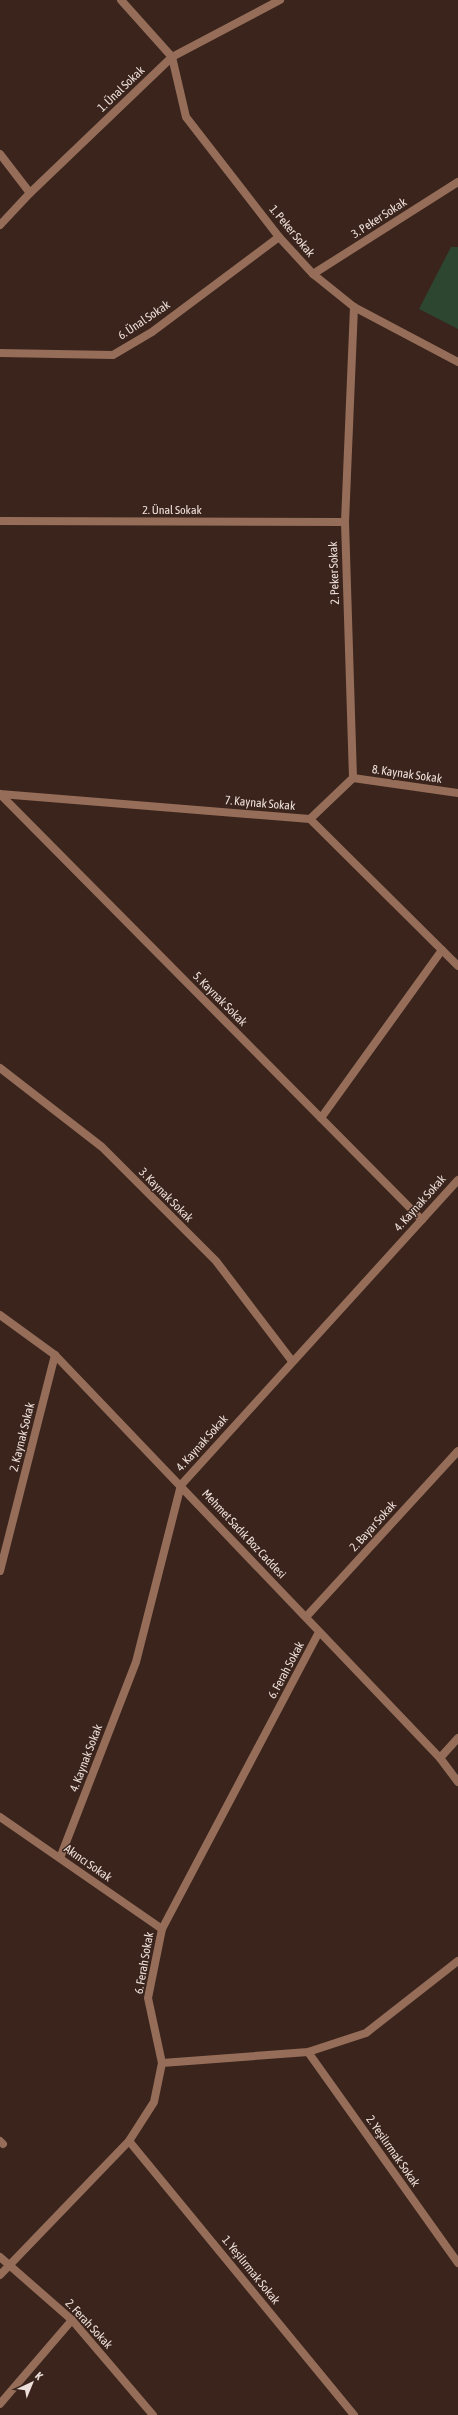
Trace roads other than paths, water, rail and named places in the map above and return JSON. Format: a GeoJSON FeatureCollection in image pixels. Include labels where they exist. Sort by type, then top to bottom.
{"type":"FeatureCollection","features":[{"type":"Feature","properties":{"kind":"street"},"geometry":{"type":"LineString","coordinates":[[121,0],[172,57]]}},
{"type":"Feature","properties":{"kind":"street","name":"1. Ünal Sokak"},"geometry":{"type":"LineString","coordinates":[[0,225],[30,193],[172,57],[280,0]]}},
{"type":"Feature","properties":{"kind":"street","name":"1. Peker Sokak"},"geometry":{"type":"LineString","coordinates":[[172,57],[186,117],[280,237],[313,274],[354,307],[458,362]]}},
{"type":"Feature","properties":{"kind":"street"},"geometry":{"type":"LineString","coordinates":[[0,154],[30,193]]}},
{"type":"Feature","properties":{"kind":"street","name":"3. Peker Sokak"},"geometry":{"type":"LineString","coordinates":[[313,274],[458,182]]}},
{"type":"Feature","properties":{"kind":"street","name":"6. Ünal Sokak"},"geometry":{"type":"LineString","coordinates":[[0,353],[113,355],[152,332],[280,237]]}},
{"type":"Feature","properties":{"kind":"street","name":"2. Peker Sokak"},"geometry":{"type":"LineString","coordinates":[[353,778],[345,522],[354,307]]}},
{"type":"Feature","properties":{"kind":"street","name":"2. Ünal Sokak"},"geometry":{"type":"LineString","coordinates":[[0,521],[345,522]]}},
{"type":"Feature","properties":{"kind":"street"},"geometry":{"type":"LineString","coordinates":[[310,819],[353,778]]}},
{"type":"Feature","properties":{"kind":"street","name":"8. Kaynak Sokak"},"geometry":{"type":"LineString","coordinates":[[353,778],[458,793]]}},
{"type":"Feature","properties":{"kind":"street","name":"7. Kaynak Sokak"},"geometry":{"type":"LineString","coordinates":[[0,794],[310,819],[458,966]]}},
{"type":"Feature","properties":{"kind":"street","name":"5. Kaynak Sokak"},"geometry":{"type":"LineString","coordinates":[[0,794],[422,1220]]}},
{"type":"Feature","properties":{"kind":"street"},"geometry":{"type":"LineString","coordinates":[[321,1118],[442,950]]}},
{"type":"Feature","properties":{"kind":"street","name":"3. Kaynak Sokak"},"geometry":{"type":"LineString","coordinates":[[0,1068],[102,1147],[216,1261],[292,1361]]}},
{"type":"Feature","properties":{"kind":"street","name":"4. Kaynak Sokak"},"geometry":{"type":"LineString","coordinates":[[60,1858],[136,1662],[181,1485],[458,1180]]}},
{"type":"Feature","properties":{"kind":"street","name":"Mehmet Sadık Boz Caddesi"},"geometry":{"type":"LineString","coordinates":[[0,1315],[55,1354],[440,1758],[458,1782]]}},
{"type":"Feature","properties":{"kind":"street","name":"2. Kaynak Sokak"},"geometry":{"type":"LineString","coordinates":[[0,1571],[55,1354]]}},
{"type":"Feature","properties":{"kind":"street","name":"2. Bayar Sokak"},"geometry":{"type":"LineString","coordinates":[[306,1617],[458,1451]]}},
{"type":"Feature","properties":{"kind":"street","name":"6. Ferah Sokak"},"geometry":{"type":"LineString","coordinates":[[0,2275],[129,2141],[154,2102],[162,2063],[148,1998],[162,1929],[320,1632]]}},
{"type":"Feature","properties":{"kind":"street"},"geometry":{"type":"LineString","coordinates":[[440,1758],[458,1738]]}},
{"type":"Feature","properties":{"kind":"street","name":"Akıncı Sokak"},"geometry":{"type":"LineString","coordinates":[[0,1817],[162,1929]]}},
{"type":"Feature","properties":{"kind":"street"},"geometry":{"type":"LineString","coordinates":[[162,2063],[308,2052],[366,2033],[458,1961]]}},
{"type":"Feature","properties":{"kind":"street","name":"2. Yeşilırmak Sokak"},"geometry":{"type":"LineString","coordinates":[[308,2052],[458,2263]]}},
{"type":"Feature","properties":{"kind":"street","name":"1. Yeşilırmak Sokak"},"geometry":{"type":"LineString","coordinates":[[129,2141],[354,2415]]}},
{"type":"Feature","properties":{"kind":"street","name":"2. Ferah Sokak"},"geometry":{"type":"LineString","coordinates":[[0,2257],[10,2264],[72,2320],[153,2415]]}},
{"type":"Feature","properties":{"kind":"street"},"geometry":{"type":"LineString","coordinates":[[0,2404],[72,2320]]}}]}
